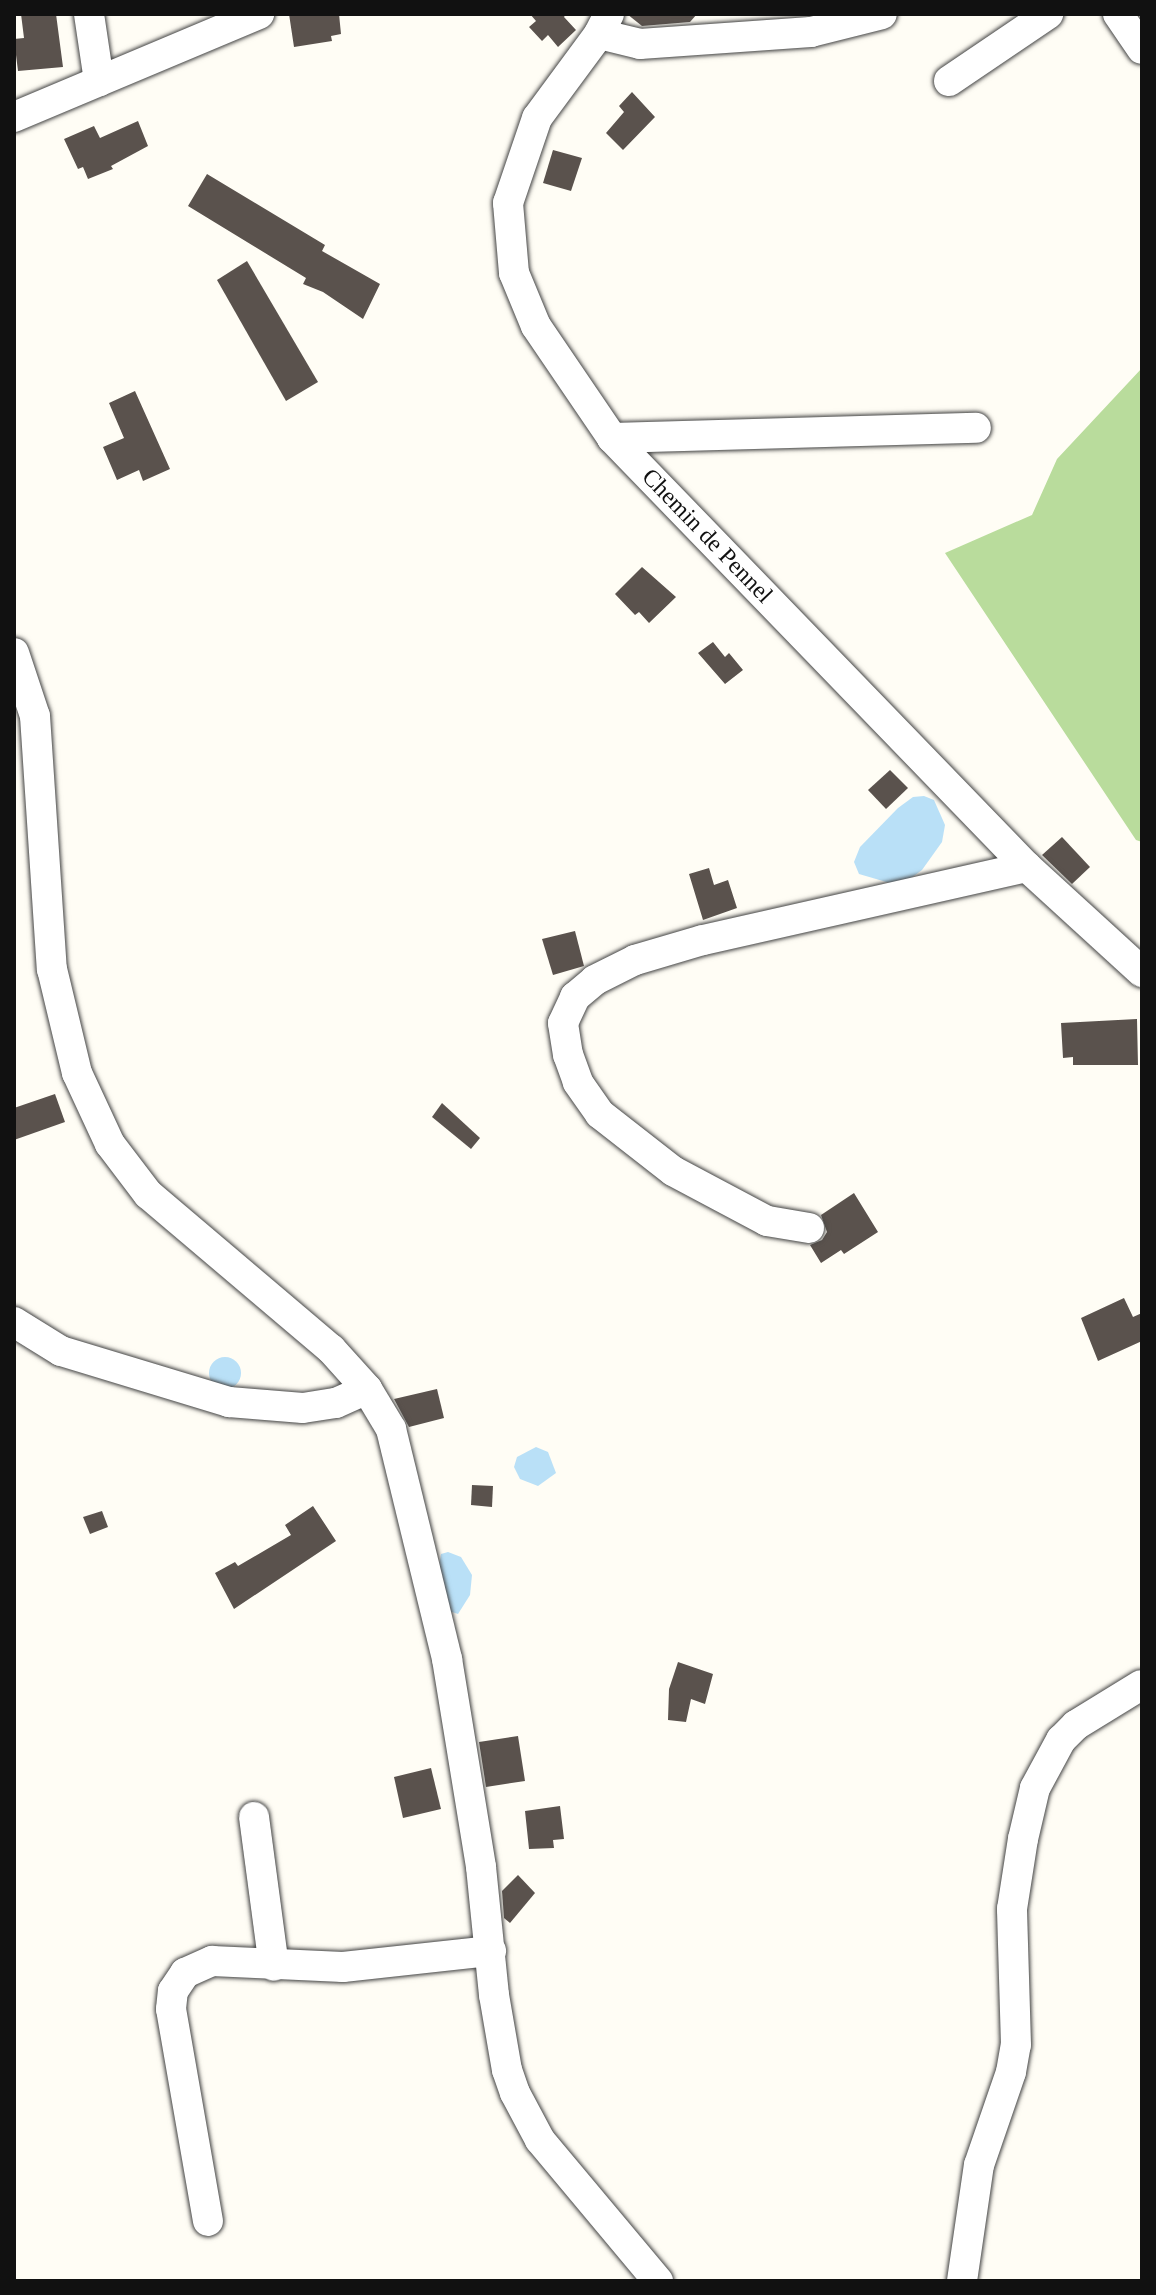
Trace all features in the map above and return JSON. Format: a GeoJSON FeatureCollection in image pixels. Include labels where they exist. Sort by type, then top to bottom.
{"type":"FeatureCollection","features":[{"type":"Feature","properties":{"kind":"street"},"geometry":{"type":"LineString","coordinates":[[89,14],[99,81]]}},
{"type":"Feature","properties":{"kind":"street"},"geometry":{"type":"LineString","coordinates":[[14,117],[259,14]]}},
{"type":"Feature","properties":{"kind":"street"},"geometry":{"type":"LineString","coordinates":[[604,24],[640,44],[795,33],[882,14]]}},
{"type":"Feature","properties":{"kind":"street"},"geometry":{"type":"LineString","coordinates":[[949,81],[1048,14]]}},
{"type":"Feature","properties":{"kind":"street"},"geometry":{"type":"LineString","coordinates":[[1118,14],[1142,49]]}},
{"type":"Feature","properties":{"kind":"street","name":"Chemin de Pennel"},"geometry":{"type":"LineString","coordinates":[[604,24],[537,118],[508,203],[514,273],[536,326],[612,438],[1027,867],[1142,972]]}},
{"type":"Feature","properties":{"kind":"street"},"geometry":{"type":"LineString","coordinates":[[612,438],[976,428]]}},
{"type":"Feature","properties":{"kind":"street"},"geometry":{"type":"LineString","coordinates":[[14,653],[35,716],[52,969],[77,1073],[124,1167],[148,1194],[302,1322],[349,1366],[367,1389],[394,1439],[447,1659],[491,1951],[500,2043],[520,2104],[540,2140],[658,2281]]}},
{"type":"Feature","properties":{"kind":"street"},"geometry":{"type":"LineString","coordinates":[[809,1228],[767,1221],[673,1171],[600,1114],[578,1082],[568,1055],[563,1023],[575,997],[595,980],[635,960],[703,940],[1027,867]]}},
{"type":"Feature","properties":{"kind":"street"},"geometry":{"type":"LineString","coordinates":[[14,1322],[61,1351],[229,1402],[303,1408],[336,1403],[367,1389]]}},
{"type":"Feature","properties":{"kind":"street"},"geometry":{"type":"LineString","coordinates":[[962,2281],[979,2165],[1011,2072],[1016,2045],[1012,1909],[1035,1788],[1061,1740],[1076,1725],[1142,1684]]}},
{"type":"Feature","properties":{"kind":"street"},"geometry":{"type":"LineString","coordinates":[[254,1817],[274,1966]]}},
{"type":"Feature","properties":{"kind":"street"},"geometry":{"type":"LineString","coordinates":[[208,2221],[171,2009],[173,1991],[185,1973],[199,1965],[228,1961],[274,1966],[361,1967],[491,1951]]}},
{"type":"Feature","properties":{"kind":"green space"},"geometry":{"type":"Polygon","coordinates":[[[1142,368],[1142,842],[1136,840],[945,553],[1032,515],[1057,459],[1142,368]]]}},
{"type":"Feature","properties":{"kind":"water"},"geometry":{"type":"Polygon","coordinates":[[[924,796],[934,800],[945,825],[942,842],[922,870],[900,886],[859,874],[854,862],[860,847],[898,808],[913,797],[924,796]]]}},
{"type":"Feature","properties":{"kind":"water"},"geometry":{"type":"Polygon","coordinates":[[[225,1357],[236,1362],[241,1373],[236,1384],[225,1389],[214,1384],[209,1373],[214,1362],[225,1357]]]}},
{"type":"Feature","properties":{"kind":"water"},"geometry":{"type":"Polygon","coordinates":[[[536,1447],[548,1452],[556,1473],[538,1486],[520,1479],[514,1467],[517,1457],[536,1447]]]}},
{"type":"Feature","properties":{"kind":"water"},"geometry":{"type":"Polygon","coordinates":[[[448,1552],[461,1557],[472,1575],[470,1595],[458,1614],[446,1610],[437,1580],[441,1554],[448,1552]]]}},
{"type":"Feature","properties":{"kind":"building"},"geometry":{"type":"Polygon","coordinates":[[[21,14],[56,14],[63,67],[18,71],[14,39],[24,38],[21,14]]]}},
{"type":"Feature","properties":{"kind":"building"},"geometry":{"type":"Polygon","coordinates":[[[289,14],[339,14],[341,34],[331,36],[332,41],[294,47],[289,14]]]}},
{"type":"Feature","properties":{"kind":"building"},"geometry":{"type":"Polygon","coordinates":[[[530,14],[566,14],[564,17],[576,30],[558,47],[548,35],[542,41],[529,27],[536,21],[530,14]]]}},
{"type":"Feature","properties":{"kind":"building"},"geometry":{"type":"Polygon","coordinates":[[[627,14],[697,14],[690,22],[642,26],[627,14]]]}},
{"type":"Feature","properties":{"kind":"building"},"geometry":{"type":"Polygon","coordinates":[[[632,92],[655,117],[623,150],[606,133],[624,112],[619,106],[632,92]]]}},
{"type":"Feature","properties":{"kind":"building"},"geometry":{"type":"Polygon","coordinates":[[[138,121],[148,146],[111,166],[113,169],[88,179],[83,167],[78,169],[64,139],[94,126],[100,138],[138,121]]]}},
{"type":"Feature","properties":{"kind":"building"},"geometry":{"type":"Polygon","coordinates":[[[553,150],[582,158],[571,191],[543,183],[553,150]]]}},
{"type":"Feature","properties":{"kind":"building"},"geometry":{"type":"Polygon","coordinates":[[[207,174],[325,245],[322,251],[380,284],[363,319],[323,292],[303,284],[306,278],[188,206],[207,174]]]}},
{"type":"Feature","properties":{"kind":"building"},"geometry":{"type":"Polygon","coordinates":[[[247,261],[318,382],[286,401],[217,280],[247,261]]]}},
{"type":"Feature","properties":{"kind":"building"},"geometry":{"type":"Polygon","coordinates":[[[135,391],[170,469],[143,481],[139,470],[117,480],[103,447],[124,438],[109,403],[135,391]]]}},
{"type":"Feature","properties":{"kind":"building"},"geometry":{"type":"Polygon","coordinates":[[[642,567],[676,597],[649,623],[639,612],[635,615],[615,594],[642,567]]]}},
{"type":"Feature","properties":{"kind":"building"},"geometry":{"type":"Polygon","coordinates":[[[713,642],[725,657],[729,653],[743,670],[725,684],[698,653],[713,642]]]}},
{"type":"Feature","properties":{"kind":"building"},"geometry":{"type":"Polygon","coordinates":[[[890,770],[908,788],[886,809],[868,790],[890,770]]]}},
{"type":"Feature","properties":{"kind":"building"},"geometry":{"type":"Polygon","coordinates":[[[1062,837],[1090,867],[1072,884],[1042,855],[1062,837]]]}},
{"type":"Feature","properties":{"kind":"building"},"geometry":{"type":"Polygon","coordinates":[[[709,868],[714,885],[728,880],[737,908],[703,920],[689,874],[709,868]]]}},
{"type":"Feature","properties":{"kind":"building"},"geometry":{"type":"Polygon","coordinates":[[[575,931],[584,966],[553,975],[542,939],[575,931]]]}},
{"type":"Feature","properties":{"kind":"building"},"geometry":{"type":"Polygon","coordinates":[[[1137,1019],[1138,1065],[1073,1065],[1073,1057],[1063,1058],[1061,1023],[1137,1019]]]}},
{"type":"Feature","properties":{"kind":"building"},"geometry":{"type":"Polygon","coordinates":[[[55,1094],[65,1122],[14,1140],[14,1108],[55,1094]]]}},
{"type":"Feature","properties":{"kind":"building"},"geometry":{"type":"Polygon","coordinates":[[[442,1103],[480,1138],[471,1149],[432,1117],[442,1103]]]}},
{"type":"Feature","properties":{"kind":"building"},"geometry":{"type":"Polygon","coordinates":[[[854,1193],[878,1232],[844,1254],[841,1250],[821,1263],[810,1245],[822,1240],[827,1232],[821,1215],[854,1193]]]}},
{"type":"Feature","properties":{"kind":"building"},"geometry":{"type":"Polygon","coordinates":[[[1124,1298],[1133,1317],[1142,1313],[1142,1341],[1098,1361],[1081,1318],[1124,1298]]]}},
{"type":"Feature","properties":{"kind":"building"},"geometry":{"type":"Polygon","coordinates":[[[437,1389],[444,1418],[409,1427],[394,1399],[437,1389]]]}},
{"type":"Feature","properties":{"kind":"building"},"geometry":{"type":"Polygon","coordinates":[[[472,1485],[493,1486],[492,1507],[471,1505],[472,1485]]]}},
{"type":"Feature","properties":{"kind":"building"},"geometry":{"type":"Polygon","coordinates":[[[313,1506],[336,1541],[234,1609],[215,1573],[235,1562],[238,1566],[291,1535],[285,1525],[313,1506]]]}},
{"type":"Feature","properties":{"kind":"building"},"geometry":{"type":"Polygon","coordinates":[[[102,1511],[108,1527],[90,1534],[83,1517],[102,1511]]]}},
{"type":"Feature","properties":{"kind":"building"},"geometry":{"type":"Polygon","coordinates":[[[678,1662],[713,1674],[705,1704],[691,1699],[686,1722],[668,1720],[669,1689],[678,1662]]]}},
{"type":"Feature","properties":{"kind":"building"},"geometry":{"type":"Polygon","coordinates":[[[518,1736],[525,1781],[486,1787],[479,1742],[518,1736]]]}},
{"type":"Feature","properties":{"kind":"building"},"geometry":{"type":"Polygon","coordinates":[[[431,1768],[441,1809],[403,1818],[394,1777],[431,1768]]]}},
{"type":"Feature","properties":{"kind":"building"},"geometry":{"type":"Polygon","coordinates":[[[560,1806],[564,1839],[553,1840],[554,1848],[529,1849],[525,1811],[560,1806]]]}},
{"type":"Feature","properties":{"kind":"building"},"geometry":{"type":"Polygon","coordinates":[[[518,1875],[535,1893],[510,1923],[504,1918],[502,1891],[518,1875]]]}}]}
